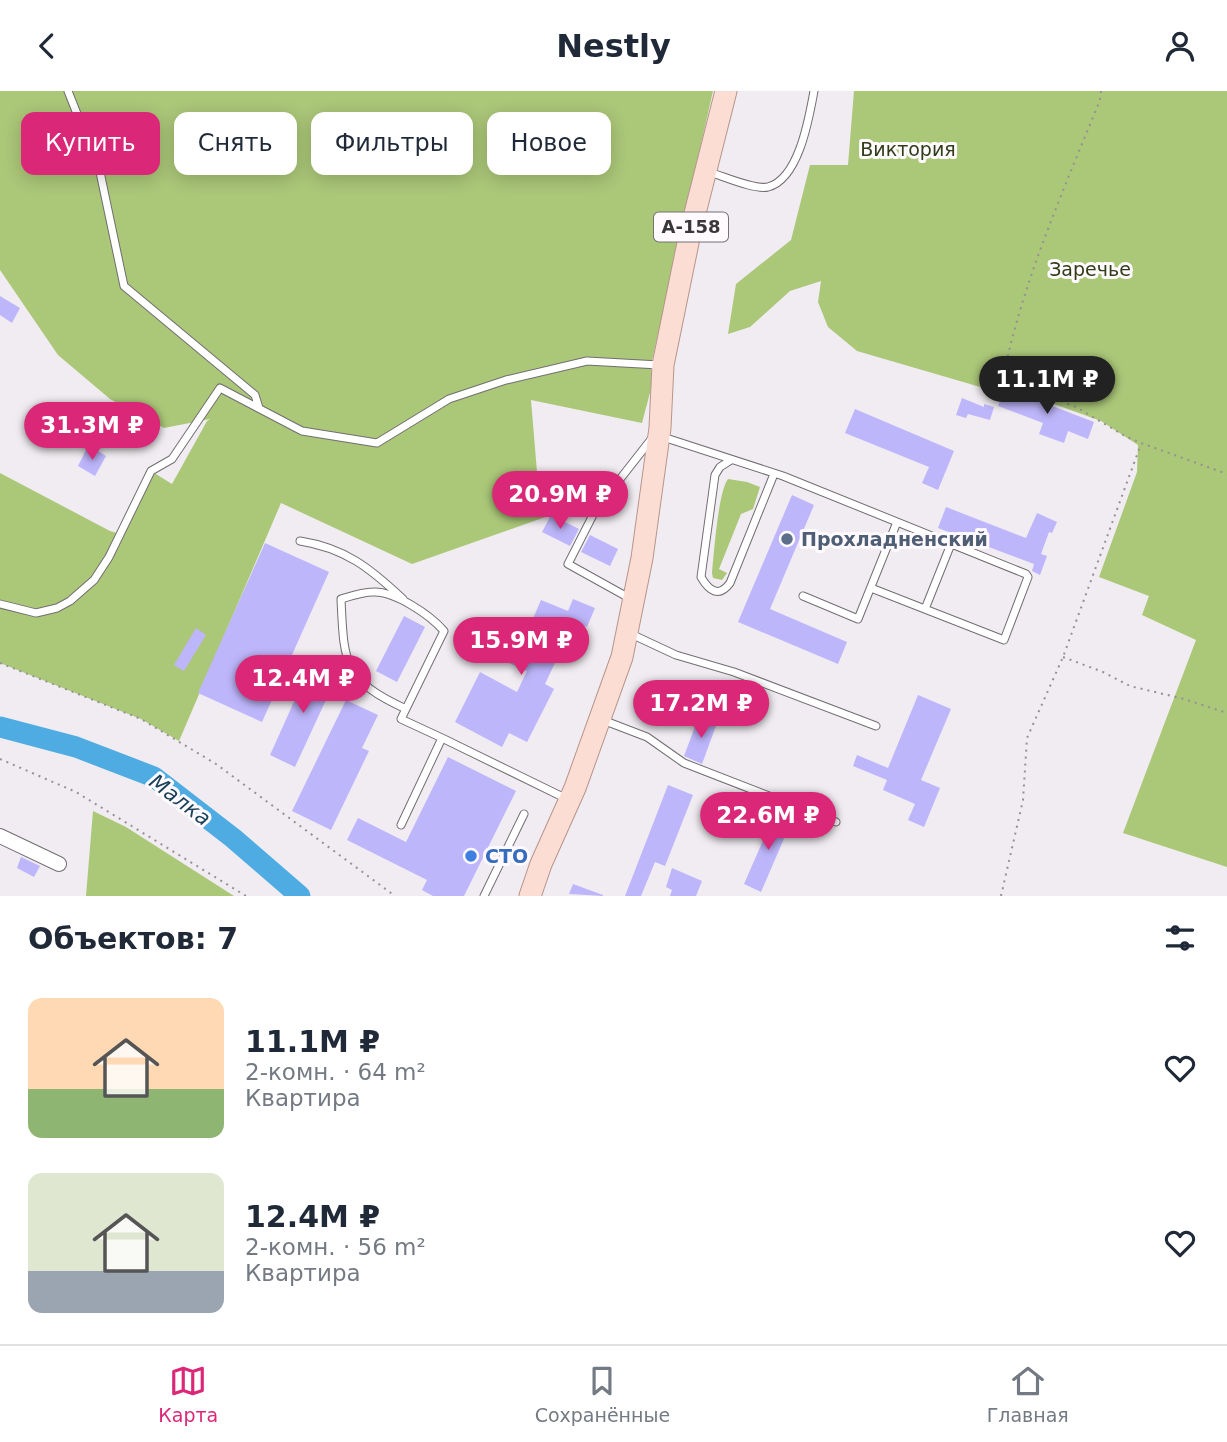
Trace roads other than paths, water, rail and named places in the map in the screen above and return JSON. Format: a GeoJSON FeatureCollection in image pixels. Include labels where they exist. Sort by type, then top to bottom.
{"type":"FeatureCollection","features":[{"type":"Feature","properties":{"kind":"main road","name":"А-158"},"geometry":{"type":"LineString","coordinates":[[530,896],[622,657],[642,558],[659,432],[663,365],[705,170],[726,91]]}},
{"type":"Feature","properties":{"kind":"main road","name":"А-158"},"geometry":{"type":"LineString","coordinates":[[518,896],[541,864]]}},
{"type":"Feature","properties":{"kind":"street"},"geometry":{"type":"LineString","coordinates":[[0,836],[59,864]]}},
{"type":"Feature","properties":{"kind":"lane"},"geometry":{"type":"LineString","coordinates":[[68,91],[100,172],[124,286],[255,395],[259,408]]}},
{"type":"Feature","properties":{"kind":"lane"},"geometry":{"type":"LineString","coordinates":[[705,170],[755,186],[768,187],[789,174],[799,151],[814,91]]}},
{"type":"Feature","properties":{"kind":"lane"},"geometry":{"type":"LineString","coordinates":[[0,604],[37,613],[57,608],[70,601],[94,580],[109,557],[151,471],[172,459],[220,388],[302,431],[377,443],[449,399],[506,380],[587,361],[663,365]]}},
{"type":"Feature","properties":{"kind":"lane"},"geometry":{"type":"LineString","coordinates":[[634,600],[568,564],[595,510],[659,432],[684,446],[774,474],[1026,574],[1026,585],[1004,640],[870,588]]}},
{"type":"Feature","properties":{"kind":"lane"},"geometry":{"type":"LineString","coordinates":[[731,460],[720,467],[715,475],[701,577],[708,589],[717,592],[724,591],[730,583],[774,474]]}},
{"type":"Feature","properties":{"kind":"lane"},"geometry":{"type":"LineString","coordinates":[[803,596],[858,618],[897,522]]}},
{"type":"Feature","properties":{"kind":"lane"},"geometry":{"type":"LineString","coordinates":[[299,541],[325,545],[359,561],[406,601],[433,618],[444,631],[401,719],[569,800]]}},
{"type":"Feature","properties":{"kind":"lane"},"geometry":{"type":"LineString","coordinates":[[925,609],[951,544]]}},
{"type":"Feature","properties":{"kind":"lane"},"geometry":{"type":"LineString","coordinates":[[406,601],[375,591],[341,599],[343,642],[350,668],[368,688],[406,709]]}},
{"type":"Feature","properties":{"kind":"lane"},"geometry":{"type":"LineString","coordinates":[[627,632],[676,655],[734,672],[876,726]]}},
{"type":"Feature","properties":{"kind":"lane"},"geometry":{"type":"LineString","coordinates":[[600,719],[647,737],[684,763],[836,822]]}},
{"type":"Feature","properties":{"kind":"lane"},"geometry":{"type":"LineString","coordinates":[[401,825],[442,739]]}},
{"type":"Feature","properties":{"kind":"lane"},"geometry":{"type":"LineString","coordinates":[[484,896],[524,814]]}},
{"type":"Feature","properties":{"kind":"waterway","name":"Малка"},"geometry":{"type":"LineString","coordinates":[[0,727],[76,747],[154,777],[233,838],[300,896]]}},
{"type":"Feature","properties":{"kind":"place","name":"Прохладненский"},"geometry":{"type":"Point","coordinates":[787,539]}},
{"type":"Feature","properties":{"kind":"place","name":"СТО"},"geometry":{"type":"Point","coordinates":[471,856]}},
{"type":"Feature","properties":{"kind":"park label","name":"Виктория"},"geometry":{"type":"Point","coordinates":[908,149]}},
{"type":"Feature","properties":{"kind":"park label","name":"Заречье"},"geometry":{"type":"Point","coordinates":[1090,269]}}]}
